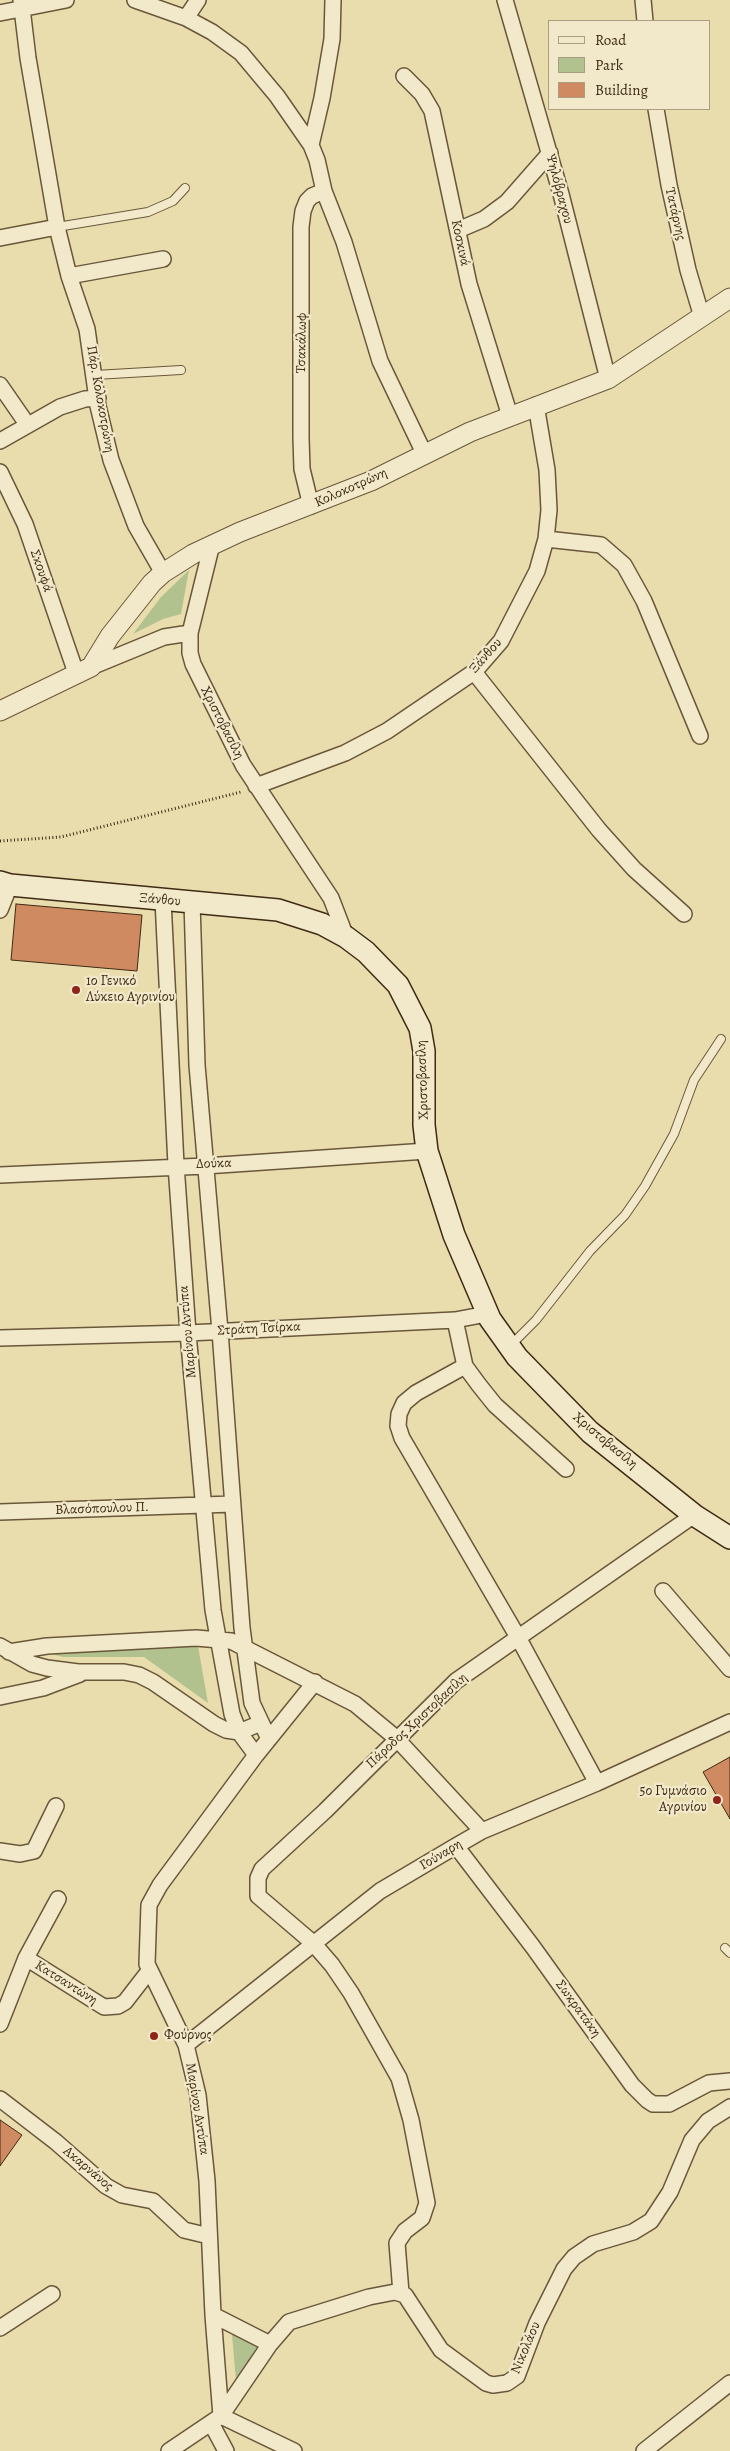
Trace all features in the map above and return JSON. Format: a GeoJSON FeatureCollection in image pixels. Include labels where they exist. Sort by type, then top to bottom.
{"type":"FeatureCollection","features":[{"type":"Feature","properties":{"kind":"main road","name":"Ξάνθου"},"geometry":{"type":"LineString","coordinates":[[5,884],[278,910],[322,924],[346,937]]}},
{"type":"Feature","properties":{"kind":"main road","name":"Χριστοβασίλη"},"geometry":{"type":"LineString","coordinates":[[346,937],[366,952],[398,985],[416,1017],[424,1052],[424,1126],[427,1150],[444,1208],[487,1314],[509,1347],[540,1382],[590,1432],[694,1515],[730,1538]]}},
{"type":"Feature","properties":{"kind":"street"},"geometry":{"type":"LineString","coordinates":[[0,14],[21,5],[66,0]]}},
{"type":"Feature","properties":{"kind":"street"},"geometry":{"type":"LineString","coordinates":[[135,0],[186,18],[212,32],[245,57],[277,96],[311,145],[317,160],[324,191],[344,242],[380,361],[424,453]]}},
{"type":"Feature","properties":{"kind":"street"},"geometry":{"type":"LineString","coordinates":[[186,18],[198,0]]}},
{"type":"Feature","properties":{"kind":"street"},"geometry":{"type":"LineString","coordinates":[[311,145],[318,120],[330,47],[333,0]]}},
{"type":"Feature","properties":{"kind":"street","name":"Ψηλόβραχου"},"geometry":{"type":"LineString","coordinates":[[505,0],[550,153],[608,379]]}},
{"type":"Feature","properties":{"kind":"street"},"geometry":{"type":"LineString","coordinates":[[643,0],[645,20]]}},
{"type":"Feature","properties":{"kind":"street","name":"Πάρ. Κολοκοτρώνη"},"geometry":{"type":"LineString","coordinates":[[21,5],[57,227],[69,276],[85,319],[98,398],[111,460],[139,532],[163,572]]}},
{"type":"Feature","properties":{"kind":"street","name":"Κοσκινά"},"geometry":{"type":"LineString","coordinates":[[404,76],[422,94],[432,111],[469,284],[510,416]]}},
{"type":"Feature","properties":{"kind":"street","name":"Τατάρνης"},"geometry":{"type":"LineString","coordinates":[[656,110],[669,184],[688,270],[702,317]]}},
{"type":"Feature","properties":{"kind":"street"},"geometry":{"type":"LineString","coordinates":[[458,230],[484,219],[507,202],[550,153]]}},
{"type":"Feature","properties":{"kind":"street","name":"Τσακάλωφ"},"geometry":{"type":"LineString","coordinates":[[311,506],[303,474],[301,438],[301,227],[306,202],[312,196],[324,191]]}},
{"type":"Feature","properties":{"kind":"street"},"geometry":{"type":"LineString","coordinates":[[0,238],[57,227]]}},
{"type":"Feature","properties":{"kind":"street"},"geometry":{"type":"LineString","coordinates":[[69,276],[163,259]]}},
{"type":"Feature","properties":{"kind":"street","name":"Κολοκοτρώνη"},"geometry":{"type":"LineString","coordinates":[[84,670],[163,572],[212,544],[372,481],[424,453],[536,405],[608,379],[730,298]]}},
{"type":"Feature","properties":{"kind":"street"},"geometry":{"type":"LineString","coordinates":[[0,385],[27,424]]}},
{"type":"Feature","properties":{"kind":"street"},"geometry":{"type":"LineString","coordinates":[[0,441],[27,424],[74,401],[98,398]]}},
{"type":"Feature","properties":{"kind":"street","name":"Ξάνθου"},"geometry":{"type":"LineString","coordinates":[[256,786],[327,760],[364,744],[387,731],[474,672],[501,641],[537,571],[546,539],[548,510],[547,470],[536,405]]}},
{"type":"Feature","properties":{"kind":"street","name":"Σκουφά"},"geometry":{"type":"LineString","coordinates":[[0,472],[25,524],[84,670]]}},
{"type":"Feature","properties":{"kind":"street"},"geometry":{"type":"LineString","coordinates":[[546,539],[601,545],[607,548],[624,565],[644,601],[700,736]]}},
{"type":"Feature","properties":{"kind":"street","name":"Χριστοβασίλη"},"geometry":{"type":"LineString","coordinates":[[212,544],[190,633],[190,653],[199,678],[226,732],[256,786],[324,886],[346,937]]}},
{"type":"Feature","properties":{"kind":"street"},"geometry":{"type":"LineString","coordinates":[[0,711],[84,670],[164,637],[190,633]]}},
{"type":"Feature","properties":{"kind":"street"},"geometry":{"type":"LineString","coordinates":[[474,672],[599,830],[634,869],[684,914]]}},
{"type":"Feature","properties":{"kind":"street"},"geometry":{"type":"LineString","coordinates":[[0,910],[5,884]]}},
{"type":"Feature","properties":{"kind":"street","name":"Μαρίνου Αντύπα"},"geometry":{"type":"LineString","coordinates":[[163,900],[176,1165],[203,1505],[218,1638],[230,1708],[239,1732],[256,1755]]}},
{"type":"Feature","properties":{"kind":"street"},"geometry":{"type":"LineString","coordinates":[[192,902],[195,1042],[220,1331],[244,1646],[252,1703],[269,1739]]}},
{"type":"Feature","properties":{"kind":"street"},"geometry":{"type":"LineString","coordinates":[[170,1043],[195,1042]]}},
{"type":"Feature","properties":{"kind":"street","name":"Δούκα"},"geometry":{"type":"LineString","coordinates":[[0,1175],[176,1165],[205,1166],[427,1150]]}},
{"type":"Feature","properties":{"kind":"street","name":"Στράτη Τσίρκα"},"geometry":{"type":"LineString","coordinates":[[0,1338],[188,1333],[455,1320],[487,1314]]}},
{"type":"Feature","properties":{"kind":"street"},"geometry":{"type":"LineString","coordinates":[[455,1320],[466,1366],[495,1404],[566,1469]]}},
{"type":"Feature","properties":{"kind":"street"},"geometry":{"type":"LineString","coordinates":[[466,1366],[416,1394],[404,1403],[399,1414],[398,1426],[402,1438],[519,1639],[597,1782]]}},
{"type":"Feature","properties":{"kind":"street","name":"Βλασόπουλου Π."},"geometry":{"type":"LineString","coordinates":[[0,1512],[232,1504]]}},
{"type":"Feature","properties":{"kind":"street","name":"Πάροδος Χριστοβασίλη"},"geometry":{"type":"LineString","coordinates":[[313,1943],[258,1896],[258,1878],[262,1868],[325,1811],[396,1738],[456,1681],[519,1639],[694,1515]]}},
{"type":"Feature","properties":{"kind":"street"},"geometry":{"type":"LineString","coordinates":[[663,1591],[730,1670]]}},
{"type":"Feature","properties":{"kind":"street"},"geometry":{"type":"LineString","coordinates":[[5,1649],[196,1638],[218,1638],[244,1646],[355,1704],[396,1738],[482,1831]]}},
{"type":"Feature","properties":{"kind":"street"},"geometry":{"type":"LineString","coordinates":[[5,1649],[32,1664],[47,1668],[140,1675],[226,1730],[239,1732],[261,1723]]}},
{"type":"Feature","properties":{"kind":"street"},"geometry":{"type":"LineString","coordinates":[[0,1697],[43,1688],[85,1672]]}},
{"type":"Feature","properties":{"kind":"street","name":"Μαρίνου Αντύπα"},"geometry":{"type":"LineString","coordinates":[[216,2419],[207,2181],[198,2095],[186,2045],[149,1971],[146,1943],[151,1899],[256,1755],[314,1682]]}},
{"type":"Feature","properties":{"kind":"street","name":"Γούναρη"},"geometry":{"type":"LineString","coordinates":[[186,2045],[380,1891],[482,1831],[730,1722]]}},
{"type":"Feature","properties":{"kind":"street"},"geometry":{"type":"LineString","coordinates":[[0,1851],[20,1854],[34,1851],[56,1806]]}},
{"type":"Feature","properties":{"kind":"street","name":"Σωκρατάκη"},"geometry":{"type":"LineString","coordinates":[[456,1846],[533,1947],[632,2085],[647,2100],[653,2104],[669,2104],[709,2083],[730,2082]]}},
{"type":"Feature","properties":{"kind":"street"},"geometry":{"type":"LineString","coordinates":[[0,2024],[26,1958],[58,1899]]}},
{"type":"Feature","properties":{"kind":"street"},"geometry":{"type":"LineString","coordinates":[[169,2451],[216,2419],[283,2327],[298,2318],[368,2296],[401,2293],[397,2243],[405,2231],[422,2218],[427,2203],[411,2120],[399,2078],[351,1993],[313,1943]]}},
{"type":"Feature","properties":{"kind":"street","name":"Κατσαντώνη"},"geometry":{"type":"LineString","coordinates":[[26,1958],[104,2007],[112,2007],[126,2002],[149,1971]]}},
{"type":"Feature","properties":{"kind":"street","name":"Ακαρνάνος"},"geometry":{"type":"LineString","coordinates":[[0,2099],[56,2142],[106,2186],[122,2195],[153,2201],[184,2230],[209,2236]]}},
{"type":"Feature","properties":{"kind":"street","name":"Νικολάου"},"geometry":{"type":"LineString","coordinates":[[401,2293],[409,2300],[431,2338],[446,2354],[486,2383],[493,2385],[507,2383],[517,2376],[536,2323],[564,2269],[574,2257],[593,2244],[633,2232],[651,2221],[677,2179],[692,2140],[708,2121],[730,2107]]}},
{"type":"Feature","properties":{"kind":"street"},"geometry":{"type":"LineString","coordinates":[[0,2328],[52,2294]]}},
{"type":"Feature","properties":{"kind":"street"},"geometry":{"type":"LineString","coordinates":[[212,2315],[270,2344]]}},
{"type":"Feature","properties":{"kind":"street"},"geometry":{"type":"LineString","coordinates":[[644,2451],[661,2446],[730,2383]]}},
{"type":"Feature","properties":{"kind":"street"},"geometry":{"type":"LineString","coordinates":[[216,2419],[226,2451]]}},
{"type":"Feature","properties":{"kind":"street"},"geometry":{"type":"LineString","coordinates":[[216,2419],[294,2451]]}},
{"type":"Feature","properties":{"kind":"lane"},"geometry":{"type":"LineString","coordinates":[[57,227],[148,212],[173,200],[185,188]]}},
{"type":"Feature","properties":{"kind":"lane"},"geometry":{"type":"LineString","coordinates":[[95,375],[181,370]]}},
{"type":"Feature","properties":{"kind":"lane"},"geometry":{"type":"LineString","coordinates":[[509,1347],[536,1320],[590,1252],[625,1215],[645,1186],[659,1165],[674,1134],[694,1080],[721,1039]]}},
{"type":"Feature","properties":{"kind":"path"},"geometry":{"type":"LineString","coordinates":[[0,841],[62,837],[203,803],[256,786]]}},
{"type":"Feature","properties":{"kind":"green space"},"geometry":{"type":"Polygon","coordinates":[[[189,570],[181,614],[163,619],[133,634],[161,597],[189,570]]]}},
{"type":"Feature","properties":{"kind":"green space"},"geometry":{"type":"Polygon","coordinates":[[[192,1641],[198,1646],[208,1703],[144,1657],[63,1657],[51,1654],[51,1652],[192,1641]]]}},
{"type":"Feature","properties":{"kind":"green space"},"geometry":{"type":"Polygon","coordinates":[[[233,2332],[260,2346],[236,2381],[232,2335],[233,2332]]]}},
{"type":"Feature","properties":{"kind":"building"},"geometry":{"type":"Polygon","coordinates":[[[16,904],[142,915],[137,971],[11,960],[16,904]]]}},
{"type":"Feature","properties":{"kind":"building"},"geometry":{"type":"Polygon","coordinates":[[[730,1757],[730,1819],[703,1772],[730,1757]]]}},
{"type":"Feature","properties":{"kind":"building"},"geometry":{"type":"Polygon","coordinates":[[[0,2120],[22,2135],[0,2166],[0,2120]]]}},
{"type":"Feature","properties":{"kind":"place","name":"1ο Γενικό Λύκειο Αγρινίου"},"geometry":{"type":"Point","coordinates":[76,990]}},
{"type":"Feature","properties":{"kind":"place","name":"5ο Γυμνάσιο Αγρινίου"},"geometry":{"type":"Point","coordinates":[717,1800]}},
{"type":"Feature","properties":{"kind":"place","name":"Φούρνος"},"geometry":{"type":"Point","coordinates":[154,2036]}}]}
